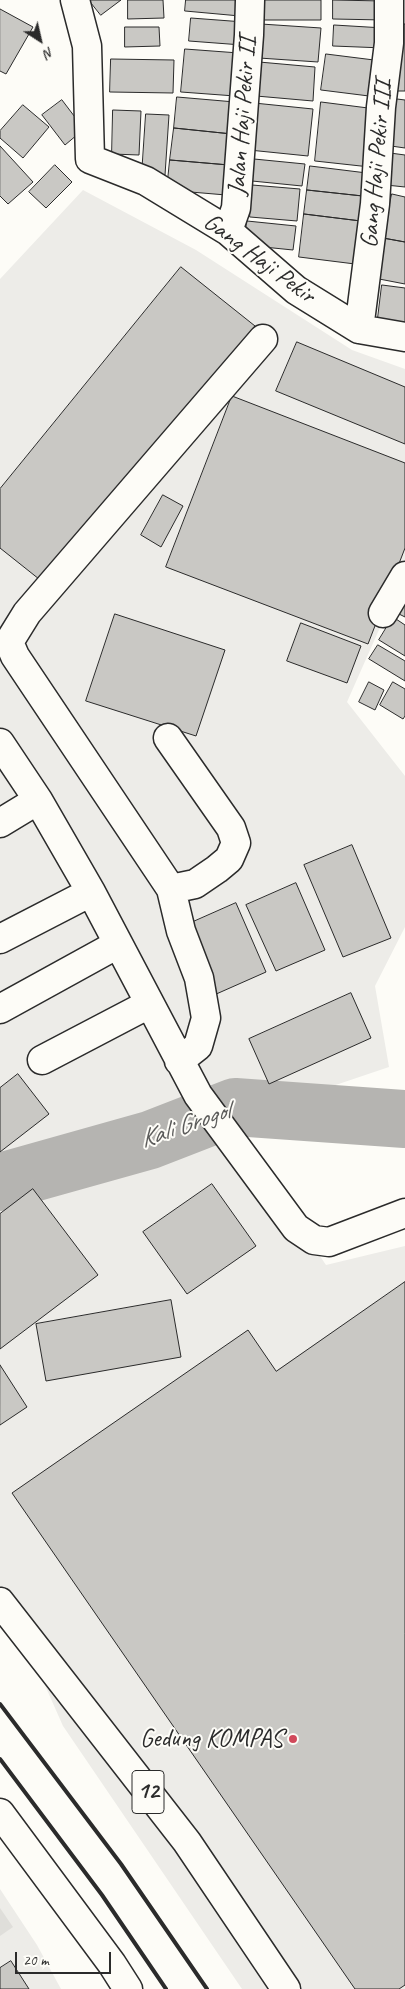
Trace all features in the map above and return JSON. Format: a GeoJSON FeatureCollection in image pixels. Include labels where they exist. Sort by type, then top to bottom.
{"type":"FeatureCollection","features":[{"type":"Feature","properties":{"kind":"main road","name":"Gang Haji Pekir"},"geometry":{"type":"LineString","coordinates":[[75,0],[87,46],[90,159],[146,181],[228,231],[296,290],[359,329],[405,337]]}},
{"type":"Feature","properties":{"kind":"main road","name":"Jalan Haji Pekir II"},"geometry":{"type":"LineString","coordinates":[[228,231],[236,208],[250,0]]}},
{"type":"Feature","properties":{"kind":"main road","name":"Gang Haji Pekir III"},"geometry":{"type":"LineString","coordinates":[[359,329],[375,204],[381,107],[389,43],[389,0]]}},
{"type":"Feature","properties":{"kind":"main road"},"geometry":{"type":"LineString","coordinates":[[179,1061],[198,1046],[206,1018],[199,978],[181,931],[171,889],[15,656],[5,637],[263,339]]}},
{"type":"Feature","properties":{"kind":"main road"},"geometry":{"type":"LineString","coordinates":[[383,613],[405,576]]}},
{"type":"Feature","properties":{"kind":"main road"},"geometry":{"type":"LineString","coordinates":[[168,738],[231,828],[236,843],[229,859],[217,869],[195,884],[171,889]]}},
{"type":"Feature","properties":{"kind":"main road"},"geometry":{"type":"LineString","coordinates":[[0,743],[38,800],[91,892],[198,1095],[296,1228],[314,1240],[329,1242],[405,1213]]}},
{"type":"Feature","properties":{"kind":"main road"},"geometry":{"type":"LineString","coordinates":[[0,823],[38,800]]}},
{"type":"Feature","properties":{"kind":"main road"},"geometry":{"type":"LineString","coordinates":[[0,939],[91,892]]}},
{"type":"Feature","properties":{"kind":"main road"},"geometry":{"type":"LineString","coordinates":[[0,1009],[118,944]]}},
{"type":"Feature","properties":{"kind":"main road"},"geometry":{"type":"LineString","coordinates":[[42,1060],[149,1004]]}},
{"type":"Feature","properties":{"kind":"main road","name":"12"},"geometry":{"type":"LineString","coordinates":[[0,1602],[188,1842],[286,1989]]}},
{"type":"Feature","properties":{"kind":"main road"},"geometry":{"type":"LineString","coordinates":[[0,1813],[112,1964],[128,1989]]}},
{"type":"Feature","properties":{"kind":"shaded area"},"geometry":{"type":"Polygon","coordinates":[[[83,190],[196,250],[352,350],[405,369],[405,571],[347,702],[405,776],[405,927],[375,986],[389,1067],[229,1121],[326,1265],[405,1246],[405,1989],[242,1989],[63,1726],[16,1620],[0,1597],[0,279],[83,190]]]}},
{"type":"Feature","properties":{"kind":"shaded area"},"geometry":{"type":"Polygon","coordinates":[[[0,1889],[37,1945],[61,1989],[0,1989],[0,1889]]]}},
{"type":"Feature","properties":{"kind":"shaded area"},"geometry":{"type":"Polygon","coordinates":[[[0,1908],[13,1927],[0,1936],[0,1908]]]}},
{"type":"Feature","properties":{"kind":"building"},"geometry":{"type":"Polygon","coordinates":[[[89,0],[121,0],[101,15],[89,0]]]}},
{"type":"Feature","properties":{"kind":"building"},"geometry":{"type":"Polygon","coordinates":[[[128,0],[163,0],[164,18],[128,19],[128,0]]]}},
{"type":"Feature","properties":{"kind":"building"},"geometry":{"type":"Polygon","coordinates":[[[186,0],[241,0],[240,16],[185,11],[186,0]]]}},
{"type":"Feature","properties":{"kind":"building"},"geometry":{"type":"Polygon","coordinates":[[[260,0],[321,0],[321,20],[260,20],[260,0]]]}},
{"type":"Feature","properties":{"kind":"building"},"geometry":{"type":"Polygon","coordinates":[[[333,0],[384,1],[384,20],[333,19],[333,0]]]}},
{"type":"Feature","properties":{"kind":"building"},"geometry":{"type":"Polygon","coordinates":[[[0,9],[33,27],[6,74],[0,71],[0,9]]]}},
{"type":"Feature","properties":{"kind":"building"},"geometry":{"type":"Polygon","coordinates":[[[191,18],[244,22],[242,45],[189,41],[191,18]]]}},
{"type":"Feature","properties":{"kind":"building"},"geometry":{"type":"Polygon","coordinates":[[[261,24],[321,28],[318,62],[259,58],[261,24]]]}},
{"type":"Feature","properties":{"kind":"building"},"geometry":{"type":"Polygon","coordinates":[[[401,24],[405,24],[405,91],[396,91],[401,24]]]}},
{"type":"Feature","properties":{"kind":"building"},"geometry":{"type":"Polygon","coordinates":[[[334,25],[384,28],[384,48],[333,46],[334,25]]]}},
{"type":"Feature","properties":{"kind":"building"},"geometry":{"type":"Polygon","coordinates":[[[125,27],[159,27],[160,46],[125,47],[125,27]]]}},
{"type":"Feature","properties":{"kind":"building"},"geometry":{"type":"Polygon","coordinates":[[[185,49],[239,53],[235,96],[181,92],[185,49]]]}},
{"type":"Feature","properties":{"kind":"building"},"geometry":{"type":"Polygon","coordinates":[[[326,54],[382,61],[377,97],[321,90],[326,54]]]}},
{"type":"Feature","properties":{"kind":"building"},"geometry":{"type":"Polygon","coordinates":[[[111,59],[174,60],[173,93],[110,92],[111,59]]]}},
{"type":"Feature","properties":{"kind":"building"},"geometry":{"type":"Polygon","coordinates":[[[259,62],[315,67],[313,101],[256,96],[259,62]]]}},
{"type":"Feature","properties":{"kind":"building"},"geometry":{"type":"Polygon","coordinates":[[[177,97],[235,102],[232,134],[174,128],[177,97]]]}},
{"type":"Feature","properties":{"kind":"building"},"geometry":{"type":"Polygon","coordinates":[[[389,98],[405,100],[405,148],[384,145],[389,98]]]}},
{"type":"Feature","properties":{"kind":"building"},"geometry":{"type":"Polygon","coordinates":[[[62,100],[84,129],[65,145],[42,115],[62,100]]]}},
{"type":"Feature","properties":{"kind":"building"},"geometry":{"type":"Polygon","coordinates":[[[321,102],[376,109],[370,167],[315,161],[321,102]]]}},
{"type":"Feature","properties":{"kind":"building"},"geometry":{"type":"Polygon","coordinates":[[[254,103],[313,109],[308,156],[249,150],[254,103]]]}},
{"type":"Feature","properties":{"kind":"building"},"geometry":{"type":"Polygon","coordinates":[[[23,105],[49,127],[23,158],[0,138],[0,131],[23,105]]]}},
{"type":"Feature","properties":{"kind":"building"},"geometry":{"type":"Polygon","coordinates":[[[113,110],[141,111],[139,155],[112,154],[113,110]]]}},
{"type":"Feature","properties":{"kind":"building"},"geometry":{"type":"Polygon","coordinates":[[[146,114],[169,115],[165,175],[142,174],[146,114]]]}},
{"type":"Feature","properties":{"kind":"building"},"geometry":{"type":"Polygon","coordinates":[[[174,128],[232,134],[229,165],[170,160],[174,128]]]}},
{"type":"Feature","properties":{"kind":"building"},"geometry":{"type":"Polygon","coordinates":[[[0,146],[33,182],[8,204],[0,196],[0,146]]]}},
{"type":"Feature","properties":{"kind":"building"},"geometry":{"type":"Polygon","coordinates":[[[390,153],[405,155],[405,187],[386,185],[390,153]]]}},
{"type":"Feature","properties":{"kind":"building"},"geometry":{"type":"Polygon","coordinates":[[[254,159],[305,164],[302,186],[252,181],[254,159]]]}},
{"type":"Feature","properties":{"kind":"building"},"geometry":{"type":"Polygon","coordinates":[[[170,160],[229,165],[226,195],[167,190],[170,160]]]}},
{"type":"Feature","properties":{"kind":"building"},"geometry":{"type":"Polygon","coordinates":[[[55,165],[72,182],[46,208],[29,192],[55,165]]]}},
{"type":"Feature","properties":{"kind":"building"},"geometry":{"type":"Polygon","coordinates":[[[310,166],[375,174],[372,197],[307,190],[310,166]]]}},
{"type":"Feature","properties":{"kind":"building"},"geometry":{"type":"Polygon","coordinates":[[[252,185],[300,189],[297,221],[250,217],[252,185]]]}},
{"type":"Feature","properties":{"kind":"building"},"geometry":{"type":"Polygon","coordinates":[[[307,190],[372,197],[369,222],[304,214],[307,190]]]}},
{"type":"Feature","properties":{"kind":"building"},"geometry":{"type":"Polygon","coordinates":[[[392,194],[405,197],[405,242],[383,238],[392,194]]]}},
{"type":"Feature","properties":{"kind":"building"},"geometry":{"type":"Polygon","coordinates":[[[304,214],[369,222],[363,265],[299,257],[304,214]]]}},
{"type":"Feature","properties":{"kind":"building"},"geometry":{"type":"Polygon","coordinates":[[[247,221],[296,226],[293,250],[244,245],[247,221]]]}},
{"type":"Feature","properties":{"kind":"building"},"geometry":{"type":"Polygon","coordinates":[[[383,238],[405,242],[405,284],[374,278],[383,238]]]}},
{"type":"Feature","properties":{"kind":"building"},"geometry":{"type":"Polygon","coordinates":[[[181,267],[255,326],[44,583],[0,548],[0,489],[181,267]]]}},
{"type":"Feature","properties":{"kind":"building"},"geometry":{"type":"Polygon","coordinates":[[[382,285],[405,288],[405,330],[377,326],[382,285]]]}},
{"type":"Feature","properties":{"kind":"building"},"geometry":{"type":"Polygon","coordinates":[[[297,342],[405,387],[405,444],[276,391],[297,342]]]}},
{"type":"Feature","properties":{"kind":"building"},"geometry":{"type":"Polygon","coordinates":[[[232,396],[405,463],[405,548],[368,644],[166,567],[232,396]]]}},
{"type":"Feature","properties":{"kind":"building"},"geometry":{"type":"Polygon","coordinates":[[[163,495],[183,506],[161,547],[141,535],[163,495]]]}},
{"type":"Feature","properties":{"kind":"building"},"geometry":{"type":"Polygon","coordinates":[[[405,590],[405,617],[393,611],[405,590]]]}},
{"type":"Feature","properties":{"kind":"building"},"geometry":{"type":"Polygon","coordinates":[[[115,614],[225,650],[196,736],[86,701],[115,614]]]}},
{"type":"Feature","properties":{"kind":"building"},"geometry":{"type":"Polygon","coordinates":[[[393,617],[405,625],[405,656],[379,640],[393,617]]]}},
{"type":"Feature","properties":{"kind":"building"},"geometry":{"type":"Polygon","coordinates":[[[301,623],[361,646],[347,683],[287,661],[301,623]]]}},
{"type":"Feature","properties":{"kind":"building"},"geometry":{"type":"Polygon","coordinates":[[[378,645],[405,661],[405,681],[369,659],[378,645]]]}},
{"type":"Feature","properties":{"kind":"building"},"geometry":{"type":"Polygon","coordinates":[[[369,682],[384,690],[375,710],[359,702],[369,682]]]}},
{"type":"Feature","properties":{"kind":"building"},"geometry":{"type":"Polygon","coordinates":[[[393,682],[405,689],[405,716],[403,719],[380,705],[393,682]]]}},
{"type":"Feature","properties":{"kind":"building"},"geometry":{"type":"Polygon","coordinates":[[[352,845],[391,938],[343,957],[304,865],[352,845]]]}},
{"type":"Feature","properties":{"kind":"building"},"geometry":{"type":"Polygon","coordinates":[[[296,883],[325,950],[276,971],[246,905],[296,883]]]}},
{"type":"Feature","properties":{"kind":"building"},"geometry":{"type":"Polygon","coordinates":[[[236,903],[266,972],[214,995],[184,926],[236,903]]]}},
{"type":"Feature","properties":{"kind":"building"},"geometry":{"type":"Polygon","coordinates":[[[351,993],[371,1038],[269,1084],[249,1039],[351,993]]]}},
{"type":"Feature","properties":{"kind":"building"},"geometry":{"type":"Polygon","coordinates":[[[18,1074],[49,1114],[0,1152],[0,1088],[18,1074]]]}},
{"type":"Feature","properties":{"kind":"building"},"geometry":{"type":"Polygon","coordinates":[[[212,1184],[256,1246],[187,1294],[143,1232],[212,1184]]]}},
{"type":"Feature","properties":{"kind":"building"},"geometry":{"type":"Polygon","coordinates":[[[33,1189],[98,1275],[0,1349],[0,1214],[33,1189]]]}},
{"type":"Feature","properties":{"kind":"building","name":"Gedung KOMPAS"},"geometry":{"type":"Polygon","coordinates":[[[405,1282],[405,1985],[399,1989],[355,1989],[12,1493],[248,1330],[276,1371],[405,1282]]]}},
{"type":"Feature","properties":{"kind":"building"},"geometry":{"type":"Polygon","coordinates":[[[171,1300],[181,1357],[46,1381],[36,1324],[171,1300]]]}},
{"type":"Feature","properties":{"kind":"building"},"geometry":{"type":"Polygon","coordinates":[[[0,1365],[27,1407],[0,1425],[0,1365]]]}},
{"type":"Feature","properties":{"kind":"building"},"geometry":{"type":"Polygon","coordinates":[[[11,1961],[29,1989],[0,1989],[0,1968],[11,1961]]]}},
{"type":"Feature","properties":{"kind":"waterway","name":"Kali Grogol"},"geometry":{"type":"LineString","coordinates":[[0,1182],[150,1140],[235,1107],[405,1119]]}},
{"type":"Feature","properties":{"kind":"railway"},"geometry":{"type":"LineString","coordinates":[[0,1704],[121,1864],[207,1989]]}},
{"type":"Feature","properties":{"kind":"railway"},"geometry":{"type":"LineString","coordinates":[[0,1759],[102,1895],[166,1989]]}},
{"type":"Feature","properties":{"kind":"place","name":"Gedung KOMPAS"},"geometry":{"type":"Point","coordinates":[293,1739]}}]}
